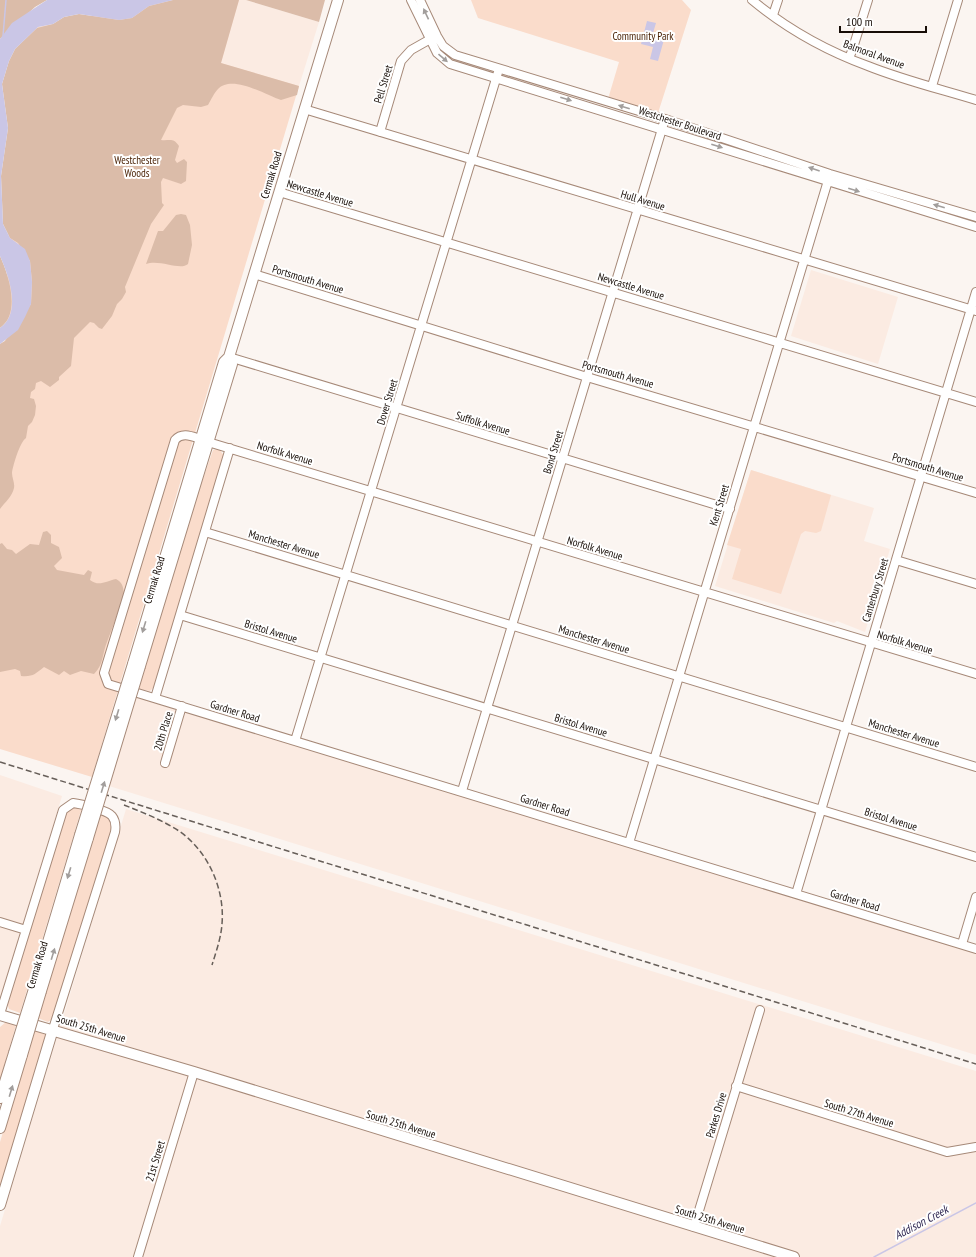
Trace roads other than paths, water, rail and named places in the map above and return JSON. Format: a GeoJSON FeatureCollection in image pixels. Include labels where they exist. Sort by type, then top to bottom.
{"type":"FeatureCollection","features":[{"type":"Feature","properties":{"kind":"main road","name":"Cermak Road"},"geometry":{"type":"LineString","coordinates":[[0,1128],[18,1054],[37,990],[137,665],[204,440],[232,364],[229,358],[338,0]]}},
{"type":"Feature","properties":{"kind":"main road","name":"South 25th Avenue"},"geometry":{"type":"LineString","coordinates":[[0,1014],[194,1072],[794,1257]]}},
{"type":"Feature","properties":{"kind":"main road"},"geometry":{"type":"LineString","coordinates":[[0,1205],[53,1029]]}},
{"type":"Feature","properties":{"kind":"main road","name":"Cermak Road"},"geometry":{"type":"LineString","coordinates":[[0,1098],[18,1054]]}},
{"type":"Feature","properties":{"kind":"street","name":"Westchester Boulevard"},"geometry":{"type":"LineString","coordinates":[[411,0],[433,37],[455,55],[665,119],[829,178],[976,227]]}},
{"type":"Feature","properties":{"kind":"street","name":"Westchester Boulevard"},"geometry":{"type":"LineString","coordinates":[[420,0],[437,53],[450,64],[829,178],[976,217]]}},
{"type":"Feature","properties":{"kind":"street","name":"Balmoral Avenue"},"geometry":{"type":"LineString","coordinates":[[752,0],[814,41],[848,58],[870,67],[976,100]]}},
{"type":"Feature","properties":{"kind":"street"},"geometry":{"type":"LineString","coordinates":[[773,15],[778,0]]}},
{"type":"Feature","properties":{"kind":"street"},"geometry":{"type":"LineString","coordinates":[[848,58],[852,51],[868,0]]}},
{"type":"Feature","properties":{"kind":"street"},"geometry":{"type":"LineString","coordinates":[[932,86],[958,0]]}},
{"type":"Feature","properties":{"kind":"street","name":"Pell Street"},"geometry":{"type":"LineString","coordinates":[[380,132],[401,62],[411,50],[433,37]]}},
{"type":"Feature","properties":{"kind":"street","name":"Dover Street"},"geometry":{"type":"LineString","coordinates":[[295,741],[499,69]]}},
{"type":"Feature","properties":{"kind":"street","name":"Hull Avenue"},"geometry":{"type":"LineString","coordinates":[[304,109],[973,310]]}},
{"type":"Feature","properties":{"kind":"street","name":"Bond Street"},"geometry":{"type":"LineString","coordinates":[[462,791],[665,119]]}},
{"type":"Feature","properties":{"kind":"street","name":"Kent Street"},"geometry":{"type":"LineString","coordinates":[[629,843],[829,178]]}},
{"type":"Feature","properties":{"kind":"street","name":"Newcastle Avenue"},"geometry":{"type":"LineString","coordinates":[[279,192],[976,402]]}},
{"type":"Feature","properties":{"kind":"street","name":"Portsmouth Avenue"},"geometry":{"type":"LineString","coordinates":[[254,274],[587,377],[976,492]]}},
{"type":"Feature","properties":{"kind":"street","name":"Canterbury Street"},"geometry":{"type":"LineString","coordinates":[[796,894],[946,393],[973,310],[976,292]]}},
{"type":"Feature","properties":{"kind":"street","name":"Suffolk Avenue"},"geometry":{"type":"LineString","coordinates":[[229,358],[730,509]]}},
{"type":"Feature","properties":{"kind":"street","name":"Cermak Road"},"geometry":{"type":"LineString","coordinates":[[108,684],[104,673],[175,440],[178,436],[184,435],[204,440]]}},
{"type":"Feature","properties":{"kind":"street","name":"Norfolk Avenue"},"geometry":{"type":"LineString","coordinates":[[204,440],[704,593],[976,674]]}},
{"type":"Feature","properties":{"kind":"street"},"geometry":{"type":"LineString","coordinates":[[155,698],[230,448]]}},
{"type":"Feature","properties":{"kind":"street","name":"Manchester Avenue"},"geometry":{"type":"LineString","coordinates":[[205,532],[976,767]]}},
{"type":"Feature","properties":{"kind":"street"},"geometry":{"type":"LineString","coordinates":[[896,560],[976,584]]}},
{"type":"Feature","properties":{"kind":"street","name":"Bristol Avenue"},"geometry":{"type":"LineString","coordinates":[[180,615],[655,758],[976,857]]}},
{"type":"Feature","properties":{"kind":"street","name":"Gardner Road"},"geometry":{"type":"LineString","coordinates":[[108,684],[976,949]]}},
{"type":"Feature","properties":{"kind":"street","name":"20th Place"},"geometry":{"type":"LineString","coordinates":[[165,763],[182,706]]}},
{"type":"Feature","properties":{"kind":"street","name":"Cermak Road"},"geometry":{"type":"LineString","coordinates":[[0,1014],[63,810],[73,803],[108,812],[115,822],[115,832],[53,1029]]}},
{"type":"Feature","properties":{"kind":"street"},"geometry":{"type":"LineString","coordinates":[[962,944],[976,897]]}},
{"type":"Feature","properties":{"kind":"street"},"geometry":{"type":"LineString","coordinates":[[0,922],[26,930]]}},
{"type":"Feature","properties":{"kind":"street","name":"Parkes Drive"},"geometry":{"type":"LineString","coordinates":[[694,1226],[760,1010]]}},
{"type":"Feature","properties":{"kind":"street","name":"21st Street"},"geometry":{"type":"LineString","coordinates":[[138,1257],[194,1072]]}},
{"type":"Feature","properties":{"kind":"street","name":"South 27th Avenue"},"geometry":{"type":"LineString","coordinates":[[736,1086],[947,1152],[976,1148]]}},
{"type":"Feature","properties":{"kind":"waterway"},"geometry":{"type":"LineString","coordinates":[[3,36],[6,0]]}},
{"type":"Feature","properties":{"kind":"waterway","name":"Addison Creek"},"geometry":{"type":"LineString","coordinates":[[874,1257],[976,1203]]}},
{"type":"Feature","properties":{"kind":"railway"},"geometry":{"type":"LineString","coordinates":[[0,762],[976,1064]]}},
{"type":"Feature","properties":{"kind":"railway"},"geometry":{"type":"LineString","coordinates":[[124,805],[145,813],[179,831],[189,839],[206,860],[217,884],[221,898],[222,911],[221,934],[212,965]]}},
{"type":"Feature","properties":{"kind":"park label","name":"Community Park"},"geometry":{"type":"Point","coordinates":[643,36]}},
{"type":"Feature","properties":{"kind":"park label","name":"Westchester Woods"},"geometry":{"type":"Point","coordinates":[137,166]}}]}
